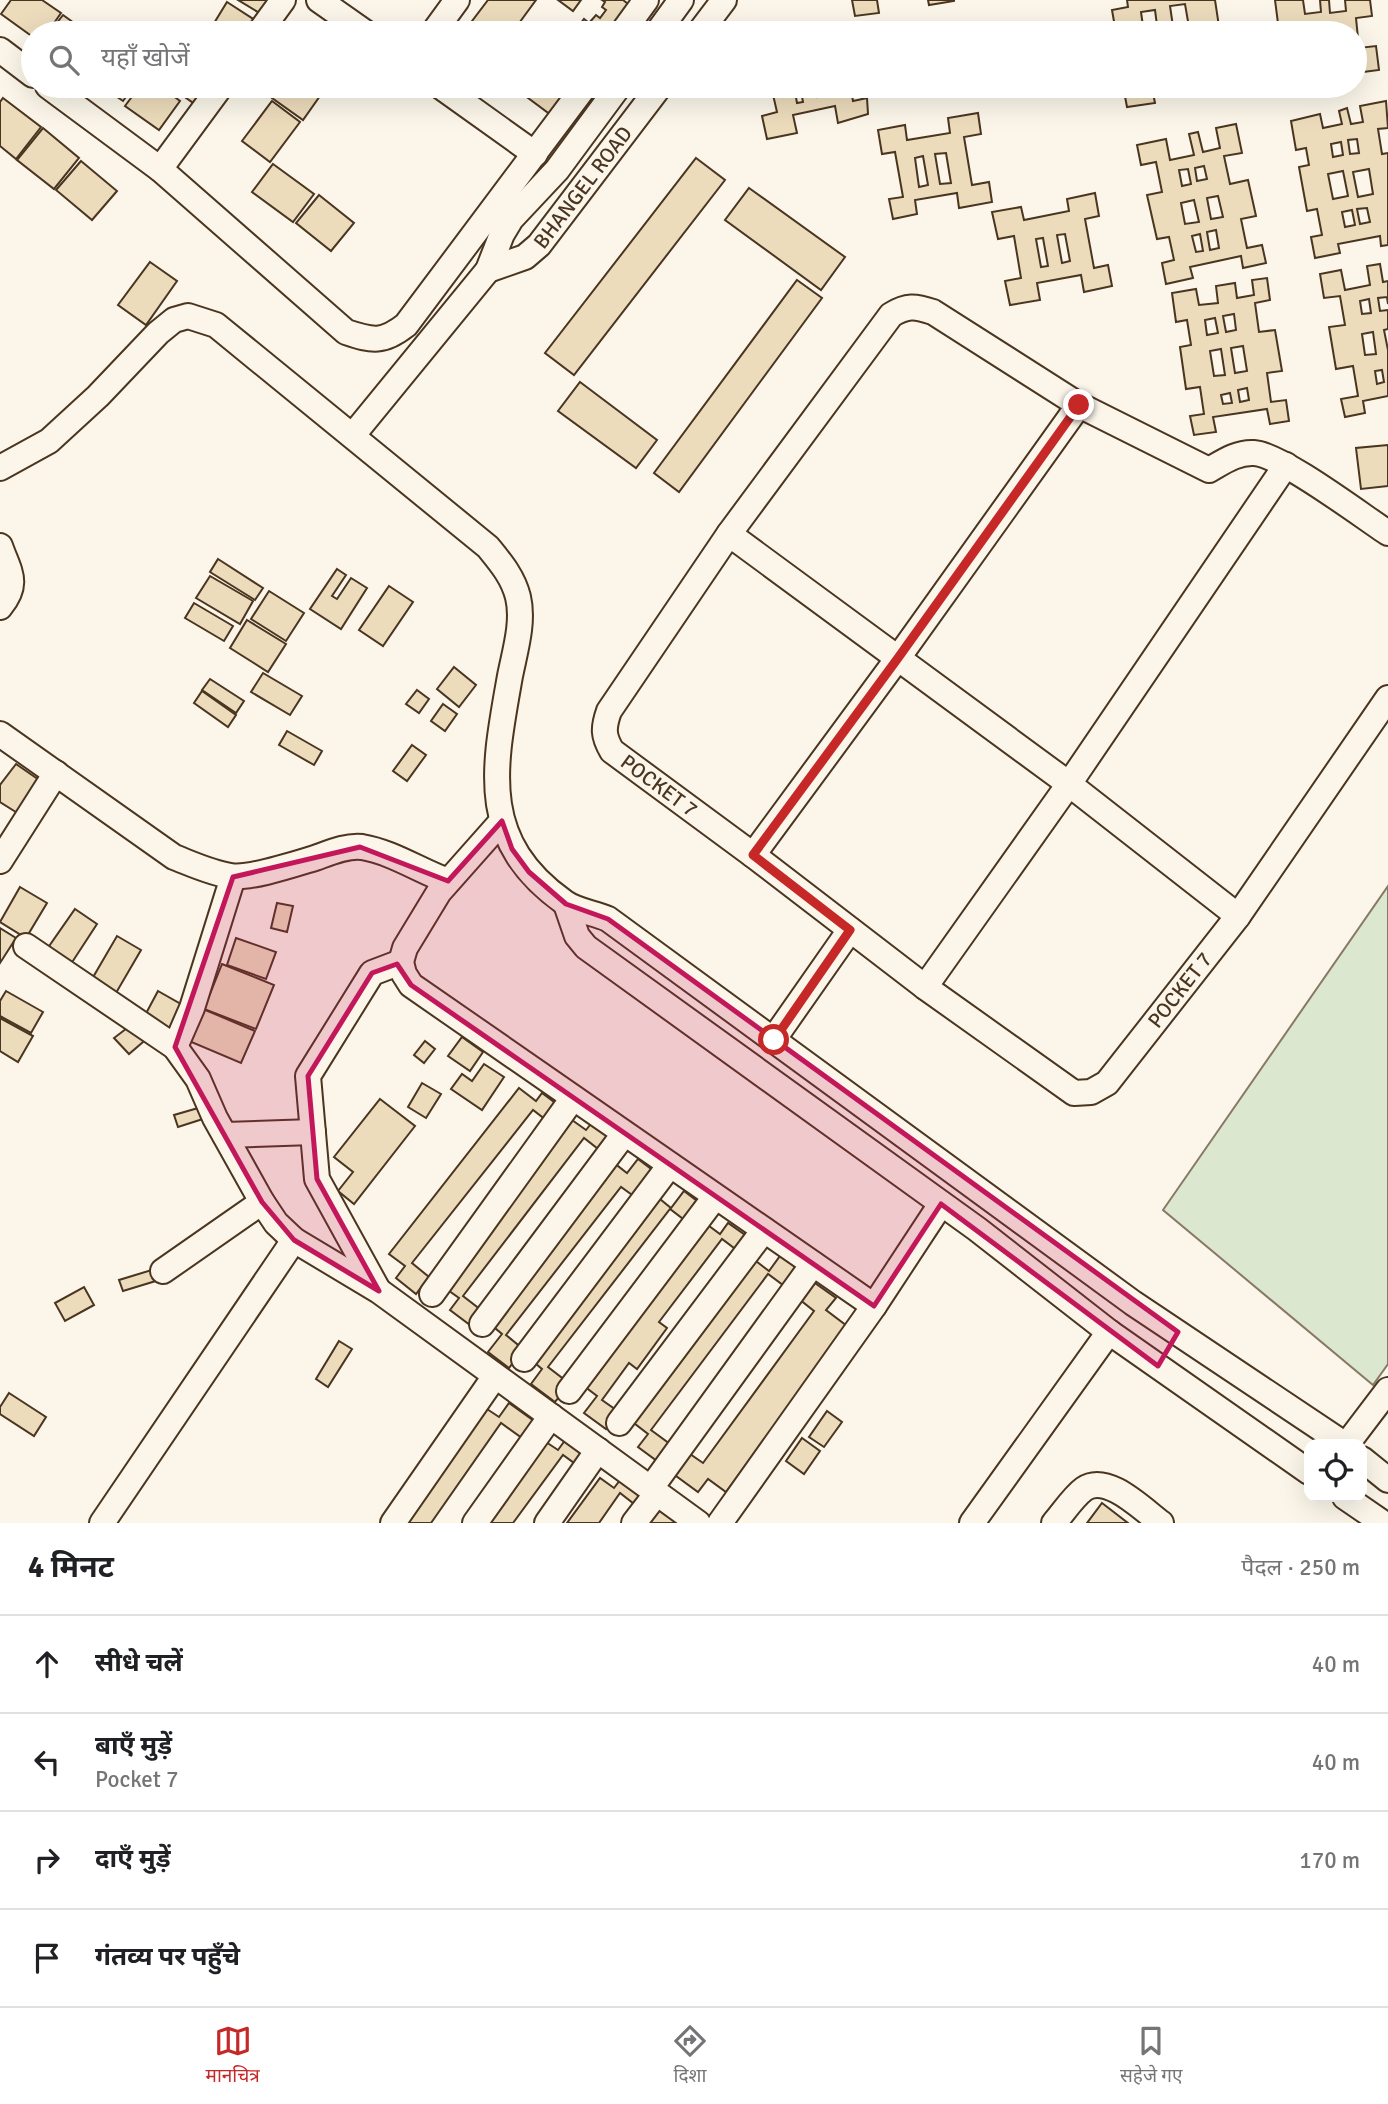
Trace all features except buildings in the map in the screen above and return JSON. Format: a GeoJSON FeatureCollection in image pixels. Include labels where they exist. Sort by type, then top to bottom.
{"type":"FeatureCollection","features":[{"type":"Feature","properties":{"kind":"street"},"geometry":{"type":"LineString","coordinates":[[268,21],[283,0]]}},
{"type":"Feature","properties":{"kind":"street"},"geometry":{"type":"LineString","coordinates":[[319,0],[349,21]]}},
{"type":"Feature","properties":{"kind":"street"},"geometry":{"type":"LineString","coordinates":[[442,21],[457,0]]}},
{"type":"Feature","properties":{"kind":"street"},"geometry":{"type":"LineString","coordinates":[[666,21],[681,0]]}},
{"type":"Feature","properties":{"kind":"street"},"geometry":{"type":"LineString","coordinates":[[708,21],[724,0]]}},
{"type":"Feature","properties":{"kind":"street"},"geometry":{"type":"LineString","coordinates":[[628,21],[638,3]]}},
{"type":"Feature","properties":{"kind":"street"},"geometry":{"type":"LineString","coordinates":[[0,50],[21,66]]}},
{"type":"Feature","properties":{"kind":"street"},"geometry":{"type":"LineString","coordinates":[[64,98],[160,169],[346,332],[371,340],[390,337],[406,325],[576,98]]}},
{"type":"Feature","properties":{"kind":"street"},"geometry":{"type":"LineString","coordinates":[[160,169],[212,98]]}},
{"type":"Feature","properties":{"kind":"street"},"geometry":{"type":"LineString","coordinates":[[457,98],[536,154]]}},
{"type":"Feature","properties":{"kind":"street","name":"BHANGEL ROAD"},"geometry":{"type":"LineString","coordinates":[[353,435],[488,270],[511,219],[557,170],[610,98]]}},
{"type":"Feature","properties":{"kind":"street","name":"BHANGEL ROAD"},"geometry":{"type":"LineString","coordinates":[[488,270],[525,257],[539,245],[651,98]]}},
{"type":"Feature","properties":{"kind":"street"},"geometry":{"type":"LineString","coordinates":[[557,170],[582,189]]}},
{"type":"Feature","properties":{"kind":"street","name":"POCKET 7"},"geometry":{"type":"LineString","coordinates":[[1388,533],[1286,465],[1255,453],[1233,456],[1209,470],[1079,405],[933,312],[916,306],[905,307],[891,315],[729,534],[609,711],[604,739],[612,751],[925,987],[1074,1093],[1091,1092],[1107,1083],[1238,916],[1388,698]]}},
{"type":"Feature","properties":{"kind":"street"},"geometry":{"type":"LineString","coordinates":[[0,468],[49,441],[174,320],[188,316],[216,325],[488,547],[511,576],[519,599],[520,624],[499,742],[496,777],[502,821],[512,849],[524,864],[566,904],[608,919],[1133,1303],[1338,1439]]}},
{"type":"Feature","properties":{"kind":"street"},"geometry":{"type":"LineString","coordinates":[[753,855],[1079,405]]}},
{"type":"Feature","properties":{"kind":"street"},"geometry":{"type":"LineString","coordinates":[[925,987],[1069,784],[1286,465]]}},
{"type":"Feature","properties":{"kind":"street"},"geometry":{"type":"LineString","coordinates":[[729,534],[1069,784],[1238,916]]}},
{"type":"Feature","properties":{"kind":"street"},"geometry":{"type":"LineString","coordinates":[[0,546],[13,587],[0,607]]}},
{"type":"Feature","properties":{"kind":"street"},"geometry":{"type":"LineString","coordinates":[[0,734],[174,857],[202,869],[233,877],[283,868],[340,850],[360,847],[448,881]]}},
{"type":"Feature","properties":{"kind":"street"},"geometry":{"type":"LineString","coordinates":[[0,861],[56,773]]}},
{"type":"Feature","properties":{"kind":"street"},"geometry":{"type":"LineString","coordinates":[[502,821],[448,881],[405,948],[401,962],[411,985],[874,1306]]}},
{"type":"Feature","properties":{"kind":"street"},"geometry":{"type":"LineString","coordinates":[[175,1047],[192,1008],[233,877]]}},
{"type":"Feature","properties":{"kind":"street"},"geometry":{"type":"LineString","coordinates":[[566,904],[577,936],[586,947],[977,1229],[1109,1332],[1304,1468]]}},
{"type":"Feature","properties":{"kind":"street"},"geometry":{"type":"LineString","coordinates":[[774,1040],[850,930]]}},
{"type":"Feature","properties":{"kind":"street"},"geometry":{"type":"LineString","coordinates":[[26,946],[175,1047],[198,1079],[262,1202],[276,1223],[294,1240],[379,1292],[698,1523]]}},
{"type":"Feature","properties":{"kind":"street"},"geometry":{"type":"LineString","coordinates":[[379,1292],[317,1179],[308,1076],[372,974],[401,962]]}},
{"type":"Feature","properties":{"kind":"street"},"geometry":{"type":"LineString","coordinates":[[432,1294],[573,1098]]}},
{"type":"Feature","properties":{"kind":"street"},"geometry":{"type":"LineString","coordinates":[[225,1135],[313,1132]]}},
{"type":"Feature","properties":{"kind":"street"},"geometry":{"type":"LineString","coordinates":[[482,1324],[624,1134]]}},
{"type":"Feature","properties":{"kind":"street"},"geometry":{"type":"LineString","coordinates":[[524,1359],[670,1166]]}},
{"type":"Feature","properties":{"kind":"street"},"geometry":{"type":"LineString","coordinates":[[569,1391],[715,1196]]}},
{"type":"Feature","properties":{"kind":"street"},"geometry":{"type":"LineString","coordinates":[[163,1271],[262,1202]]}},
{"type":"Feature","properties":{"kind":"street"},"geometry":{"type":"LineString","coordinates":[[977,1229],[999,1203]]}},
{"type":"Feature","properties":{"kind":"street"},"geometry":{"type":"LineString","coordinates":[[720,1523],[874,1306],[942,1204]]}},
{"type":"Feature","properties":{"kind":"street"},"geometry":{"type":"LineString","coordinates":[[619,1423],[764,1230]]}},
{"type":"Feature","properties":{"kind":"street"},"geometry":{"type":"LineString","coordinates":[[102,1523],[294,1240]]}},
{"type":"Feature","properties":{"kind":"street"},"geometry":{"type":"LineString","coordinates":[[634,1523],[813,1264]]}},
{"type":"Feature","properties":{"kind":"street"},"geometry":{"type":"LineString","coordinates":[[972,1523],[1109,1332]]}},
{"type":"Feature","properties":{"kind":"street"},"geometry":{"type":"LineString","coordinates":[[1158,1366],[1178,1332]]}},
{"type":"Feature","properties":{"kind":"street"},"geometry":{"type":"LineString","coordinates":[[393,1523],[495,1376]]}},
{"type":"Feature","properties":{"kind":"street"},"geometry":{"type":"LineString","coordinates":[[1350,1439],[1388,1390]]}},
{"type":"Feature","properties":{"kind":"street"},"geometry":{"type":"LineString","coordinates":[[475,1523],[551,1416]]}},
{"type":"Feature","properties":{"kind":"street"},"geometry":{"type":"LineString","coordinates":[[547,1523],[598,1450]]}},
{"type":"Feature","properties":{"kind":"street"},"geometry":{"type":"LineString","coordinates":[[1054,1523],[1083,1489],[1094,1485],[1108,1485],[1161,1523]]}},
{"type":"Feature","properties":{"kind":"street"},"geometry":{"type":"LineString","coordinates":[[1352,1502],[1383,1523]]}},
{"type":"Feature","properties":{"kind":"highlighted area"},"geometry":{"type":"Polygon","coordinates":[[[502,821],[512,849],[529,872],[566,904],[608,919],[1178,1332],[1158,1366],[941,1204],[874,1306],[411,985],[397,964],[372,973],[308,1076],[317,1179],[379,1291],[294,1240],[262,1202],[175,1047],[233,877],[360,847],[448,881],[502,821]]]}},
{"type":"Feature","properties":{"kind":"green space"},"geometry":{"type":"Polygon","coordinates":[[[1388,886],[1388,1364],[1373,1385],[1163,1210],[1388,886]]]}},
{"type":"Feature","properties":{"kind":"route"},"geometry":{"type":"LineString","coordinates":[[774,1040],[850,930],[753,855],[1079,405]]}}]}
